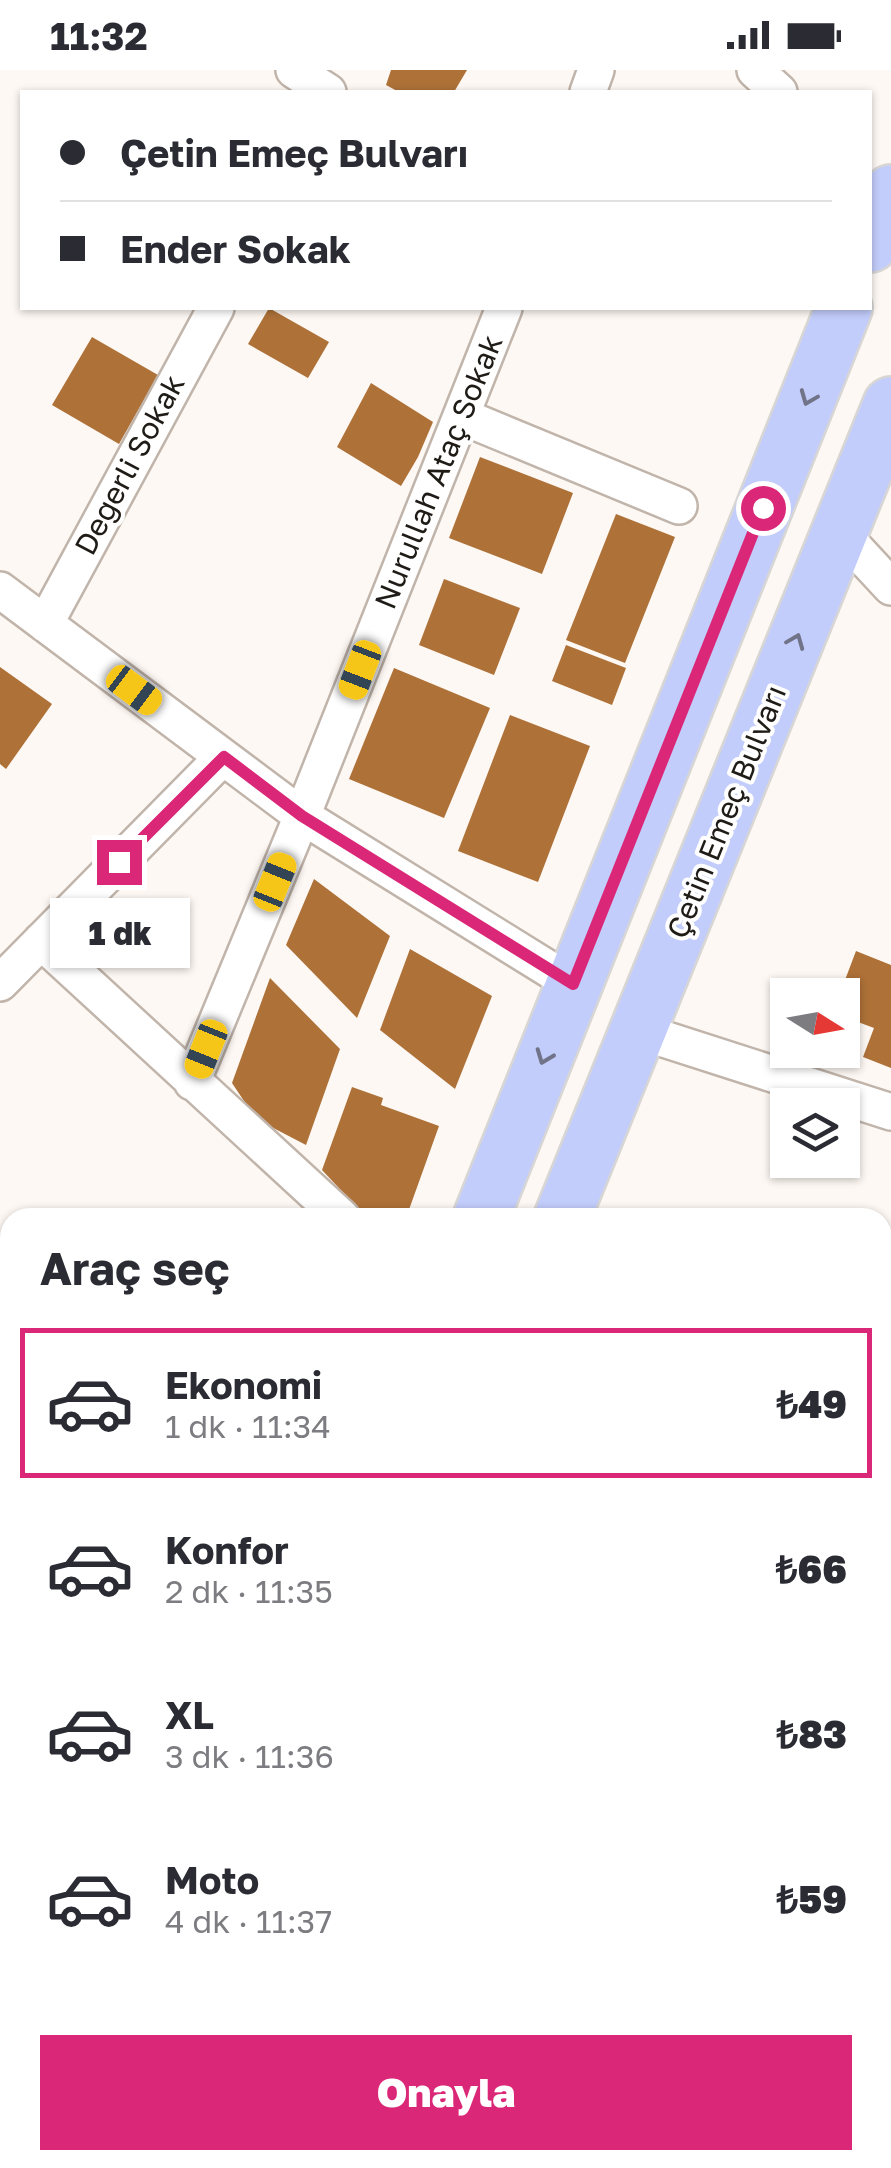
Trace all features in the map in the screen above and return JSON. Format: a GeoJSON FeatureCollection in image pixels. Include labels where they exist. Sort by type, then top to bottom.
{"type":"FeatureCollection","features":[{"type":"Feature","properties":{"kind":"main road"},"geometry":{"type":"LineString","coordinates":[[484,1208],[843,310]]}},
{"type":"Feature","properties":{"kind":"main road","name":"Çetin Emeç Bulvarı"},"geometry":{"type":"LineString","coordinates":[[566,1208],[891,406]]}},
{"type":"Feature","properties":{"kind":"street"},"geometry":{"type":"LineString","coordinates":[[294,70],[325,90]]}},
{"type":"Feature","properties":{"kind":"street"},"geometry":{"type":"LineString","coordinates":[[754,70],[777,90]]}},
{"type":"Feature","properties":{"kind":"street","name":"Değerli Sokak"},"geometry":{"type":"LineString","coordinates":[[45,624],[215,310]]}},
{"type":"Feature","properties":{"kind":"street","name":"Nurullah Ataç Sokak"},"geometry":{"type":"LineString","coordinates":[[192,1082],[503,310]]}},
{"type":"Feature","properties":{"kind":"street"},"geometry":{"type":"LineString","coordinates":[[461,416],[679,506]]}},
{"type":"Feature","properties":{"kind":"street"},"geometry":{"type":"LineString","coordinates":[[840,532],[891,588]]}},
{"type":"Feature","properties":{"kind":"street"},"geometry":{"type":"LineString","coordinates":[[0,590],[302,816],[573,984]]}},
{"type":"Feature","properties":{"kind":"street"},"geometry":{"type":"LineString","coordinates":[[0,982],[224,757]]}},
{"type":"Feature","properties":{"kind":"street"},"geometry":{"type":"LineString","coordinates":[[41,941],[331,1208]]}},
{"type":"Feature","properties":{"kind":"street"},"geometry":{"type":"LineString","coordinates":[[639,1031],[891,1112]]}},
{"type":"Feature","properties":{"kind":"building"},"geometry":{"type":"Polygon","coordinates":[[[391,70],[467,70],[455,90],[395,90],[386,85],[391,70]]]}},
{"type":"Feature","properties":{"kind":"building"},"geometry":{"type":"Polygon","coordinates":[[[268,310],[329,342],[308,378],[248,344],[268,310]]]}},
{"type":"Feature","properties":{"kind":"building"},"geometry":{"type":"Polygon","coordinates":[[[92,337],[158,375],[119,444],[52,405],[92,337]]]}},
{"type":"Feature","properties":{"kind":"building"},"geometry":{"type":"Polygon","coordinates":[[[371,383],[433,422],[401,486],[337,447],[371,383]]]}},
{"type":"Feature","properties":{"kind":"building"},"geometry":{"type":"Polygon","coordinates":[[[480,457],[573,493],[542,574],[449,538],[480,457]]]}},
{"type":"Feature","properties":{"kind":"building"},"geometry":{"type":"Polygon","coordinates":[[[616,514],[675,537],[625,663],[566,640],[616,514]]]}},
{"type":"Feature","properties":{"kind":"building"},"geometry":{"type":"Polygon","coordinates":[[[444,579],[520,608],[494,675],[419,645],[444,579]]]}},
{"type":"Feature","properties":{"kind":"building"},"geometry":{"type":"Polygon","coordinates":[[[566,645],[626,668],[612,705],[552,681],[566,645]]]}},
{"type":"Feature","properties":{"kind":"building"},"geometry":{"type":"Polygon","coordinates":[[[0,667],[52,704],[6,769],[0,764],[0,667]]]}},
{"type":"Feature","properties":{"kind":"building"},"geometry":{"type":"Polygon","coordinates":[[[394,668],[490,708],[444,818],[349,779],[394,668]]]}},
{"type":"Feature","properties":{"kind":"building"},"geometry":{"type":"Polygon","coordinates":[[[510,715],[590,746],[538,882],[458,851],[510,715]]]}},
{"type":"Feature","properties":{"kind":"building"},"geometry":{"type":"Polygon","coordinates":[[[314,879],[390,936],[357,1018],[286,945],[314,879]]]}},
{"type":"Feature","properties":{"kind":"building"},"geometry":{"type":"Polygon","coordinates":[[[410,949],[492,996],[455,1089],[380,1030],[410,949]]]}},
{"type":"Feature","properties":{"kind":"building"},"geometry":{"type":"Polygon","coordinates":[[[856,951],[891,965],[891,1068],[863,1057],[874,1028],[860,1023],[860,978],[846,978],[856,951]]]}},
{"type":"Feature","properties":{"kind":"building"},"geometry":{"type":"Polygon","coordinates":[[[270,978],[340,1049],[306,1145],[256,1119],[232,1083],[270,978]]]}},
{"type":"Feature","properties":{"kind":"building"},"geometry":{"type":"Polygon","coordinates":[[[352,1087],[383,1098],[381,1105],[439,1126],[410,1208],[358,1208],[322,1170],[352,1087]]]}},
{"type":"Feature","properties":{"kind":"route"},"geometry":{"type":"LineString","coordinates":[[119,862],[224,757],[302,816],[573,984],[763,508]]}}]}
